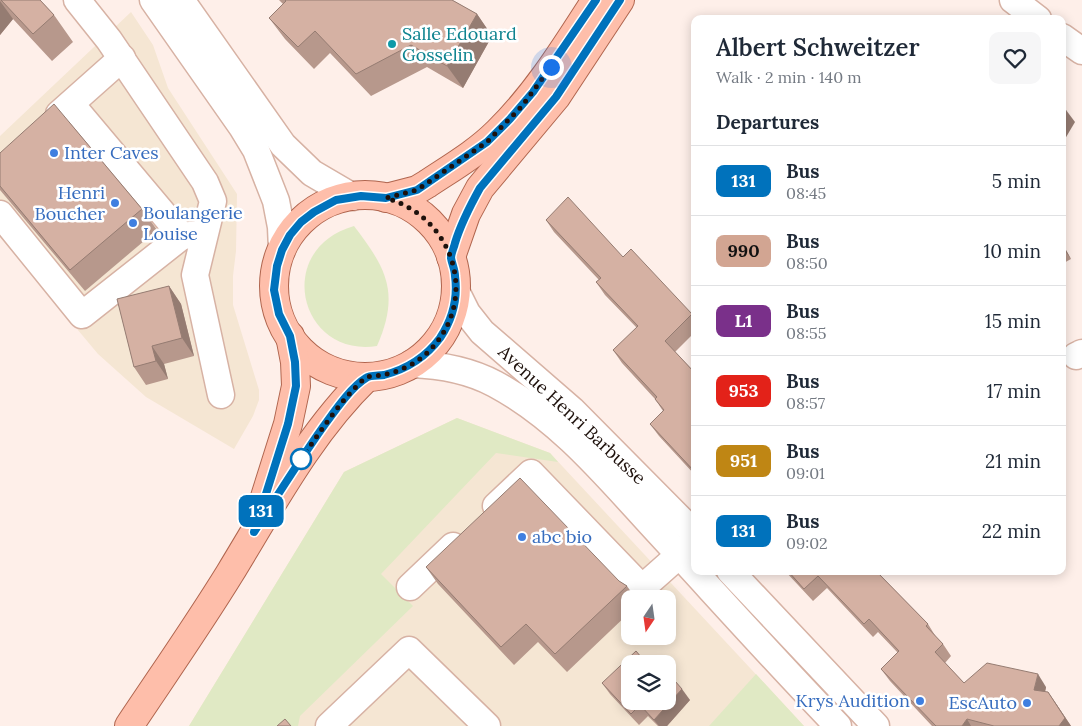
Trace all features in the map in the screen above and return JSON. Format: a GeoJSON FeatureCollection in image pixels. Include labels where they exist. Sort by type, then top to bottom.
{"type":"FeatureCollection","features":[{"type":"Feature","properties":{"kind":"main road"},"geometry":{"type":"LineString","coordinates":[[386,198],[417,190],[481,147],[498,132],[533,92],[596,0]]}},
{"type":"Feature","properties":{"kind":"main road"},"geometry":{"type":"LineString","coordinates":[[451,257],[466,214],[480,188],[556,97],[620,0]]}},
{"type":"Feature","properties":{"kind":"main road"},"geometry":{"type":"LineString","coordinates":[[353,196],[386,198],[402,203],[416,211],[440,235],[451,257],[455,274],[456,291],[451,315],[445,330],[430,349],[411,364],[397,371],[367,377],[342,374],[306,355],[290,336],[279,314],[275,298],[275,274],[282,250],[295,229],[314,212],[328,203],[353,196]]}},
{"type":"Feature","properties":{"kind":"main road"},"geometry":{"type":"LineString","coordinates":[[254,532],[294,402],[296,375],[290,336]]}},
{"type":"Feature","properties":{"kind":"main road"},"geometry":{"type":"LineString","coordinates":[[129,726],[206,611],[254,532],[331,416],[351,392],[367,377]]}},
{"type":"Feature","properties":{"kind":"street"},"geometry":{"type":"LineString","coordinates":[[0,214],[82,315],[193,235],[213,201],[206,182],[122,58],[77,0]]}},
{"type":"Feature","properties":{"kind":"street"},"geometry":{"type":"LineString","coordinates":[[153,0],[256,150],[276,201],[281,227],[282,250]]}},
{"type":"Feature","properties":{"kind":"street"},"geometry":{"type":"LineString","coordinates":[[181,0],[283,144],[312,173],[353,196]]}},
{"type":"Feature","properties":{"kind":"street"},"geometry":{"type":"LineString","coordinates":[[1012,0],[1033,15]]}},
{"type":"Feature","properties":{"kind":"street"},"geometry":{"type":"LineString","coordinates":[[1066,40],[1082,51]]}},
{"type":"Feature","properties":{"kind":"street"},"geometry":{"type":"LineString","coordinates":[[42,129],[122,58]]}},
{"type":"Feature","properties":{"kind":"street"},"geometry":{"type":"LineString","coordinates":[[71,104],[193,235],[195,276],[221,395]]}},
{"type":"Feature","properties":{"kind":"street","name":"Avenue Henri Barbusse"},"geometry":{"type":"LineString","coordinates":[[456,291],[467,313],[482,332],[572,410],[691,530]]}},
{"type":"Feature","properties":{"kind":"street","name":"Avenue Henri Barbusse"},"geometry":{"type":"LineString","coordinates":[[411,364],[442,366],[469,372],[496,384],[537,411],[552,421],[687,548]]}},
{"type":"Feature","properties":{"kind":"street"},"geometry":{"type":"LineString","coordinates":[[410,587],[531,473],[642,588],[687,548]]}},
{"type":"Feature","properties":{"kind":"street","name":"Avenue Henri Barbusse"},"geometry":{"type":"LineString","coordinates":[[708,575],[766,650],[838,726]]}},
{"type":"Feature","properties":{"kind":"street"},"geometry":{"type":"LineString","coordinates":[[734,575],[876,726]]}},
{"type":"Feature","properties":{"kind":"street"},"geometry":{"type":"LineString","coordinates":[[328,726],[409,650],[487,726]]}},
{"type":"Feature","properties":{"kind":"shaded area"},"geometry":{"type":"Polygon","coordinates":[[[131,12],[153,45],[168,88],[237,194],[233,305],[259,390],[259,400],[253,416],[234,449],[146,397],[98,354],[0,237],[0,136],[131,12]]]}},
{"type":"Feature","properties":{"kind":"shaded area"},"geometry":{"type":"Polygon","coordinates":[[[457,418],[550,453],[804,726],[189,726],[344,472],[457,418]]]}},
{"type":"Feature","properties":{"kind":"green space"},"geometry":{"type":"Polygon","coordinates":[[[354,226],[375,255],[382,269],[389,296],[388,311],[377,346],[350,345],[329,336],[314,319],[306,299],[305,277],[312,256],[329,238],[354,226]]]}},
{"type":"Feature","properties":{"kind":"green space"},"geometry":{"type":"Polygon","coordinates":[[[457,418],[550,453],[558,462],[496,453],[381,574],[413,606],[300,716],[298,726],[189,726],[344,472],[457,418]]]}},
{"type":"Feature","properties":{"kind":"green space"},"geometry":{"type":"Polygon","coordinates":[[[756,674],[804,726],[709,726],[756,674]]]}},
{"type":"Feature","properties":{"kind":"building"},"geometry":{"type":"Polygon","coordinates":[[[1,0],[40,0],[54,15],[33,34],[1,0]]]}},
{"type":"Feature","properties":{"kind":"building","name":"Salle Edouard Gosselin"},"geometry":{"type":"Polygon","coordinates":[[[285,0],[452,0],[477,14],[447,66],[411,45],[356,74],[315,31],[298,47],[269,18],[285,0]]]}},
{"type":"Feature","properties":{"kind":"building"},"geometry":{"type":"Polygon","coordinates":[[[54,104],[142,209],[70,270],[0,186],[0,153],[54,104]]]}},
{"type":"Feature","properties":{"kind":"building"},"geometry":{"type":"Polygon","coordinates":[[[568,197],[623,257],[631,249],[691,313],[665,341],[691,369],[691,468],[650,424],[664,410],[655,399],[657,397],[613,350],[638,326],[596,282],[601,278],[546,220],[568,197]]]}},
{"type":"Feature","properties":{"kind":"building"},"geometry":{"type":"Polygon","coordinates":[[[169,286],[182,338],[152,346],[156,361],[134,367],[117,299],[169,286]]]}},
{"type":"Feature","properties":{"kind":"building"},"geometry":{"type":"Polygon","coordinates":[[[520,478],[619,581],[627,586],[555,654],[526,624],[501,647],[426,567],[520,478]]]}},
{"type":"Feature","properties":{"kind":"building"},"geometry":{"type":"Polygon","coordinates":[[[792,575],[880,575],[928,624],[926,626],[943,644],[935,652],[964,683],[987,663],[1038,674],[1034,690],[1048,692],[1065,718],[1059,726],[994,726],[967,719],[962,726],[936,726],[881,669],[899,651],[869,619],[864,624],[818,576],[804,589],[792,575]]]}},
{"type":"Feature","properties":{"kind":"building"},"geometry":{"type":"Polygon","coordinates":[[[621,665],[621,703],[602,683],[621,665]]]}},
{"type":"Feature","properties":{"kind":"building"},"geometry":{"type":"Polygon","coordinates":[[[676,682],[682,689],[676,696],[676,682]]]}},
{"type":"Feature","properties":{"kind":"building"},"geometry":{"type":"Polygon","coordinates":[[[645,710],[663,710],[654,720],[645,710]]]}},
{"type":"Feature","properties":{"kind":"building"},"geometry":{"type":"Polygon","coordinates":[[[285,719],[291,726],[277,726],[285,719]]]}},
{"type":"Feature","properties":{"kind":"bus line","name":"131"},"geometry":{"type":"LineString","coordinates":[[596,0],[533,92],[487,142],[417,190],[386,198],[361,196],[336,200],[307,217],[290,235],[282,250],[277,266],[274,290],[279,314],[290,336],[295,362],[296,386],[288,424],[254,532],[310,446],[351,392],[367,377],[397,371],[411,364],[424,355],[445,330],[454,307],[456,291],[451,257],[460,228],[472,201],[480,188],[556,97],[620,0]]}},
{"type":"Feature","properties":{"kind":"place","name":"Salle Edouard Gosselin"},"geometry":{"type":"Point","coordinates":[392,44]}},
{"type":"Feature","properties":{"kind":"place","name":"Inter Caves"},"geometry":{"type":"Point","coordinates":[54,153]}},
{"type":"Feature","properties":{"kind":"place","name":"Henri Boucher"},"geometry":{"type":"Point","coordinates":[115,203]}},
{"type":"Feature","properties":{"kind":"place","name":"Boulangerie Louise"},"geometry":{"type":"Point","coordinates":[133,223]}},
{"type":"Feature","properties":{"kind":"place","name":"abc bio"},"geometry":{"type":"Point","coordinates":[522,537]}},
{"type":"Feature","properties":{"kind":"place","name":"Krys Audition"},"geometry":{"type":"Point","coordinates":[920,701]}},
{"type":"Feature","properties":{"kind":"place","name":"EscAuto"},"geometry":{"type":"Point","coordinates":[1027,703]}},
{"type":"Feature","properties":{"kind":"route"},"geometry":{"type":"LineString","coordinates":[[301,459],[341,403],[367,377],[397,371],[424,355],[445,330],[454,307],[456,291],[455,274],[451,257],[440,235],[416,211],[402,203],[386,198],[417,190],[487,142],[522,106],[551,67]]}}]}
